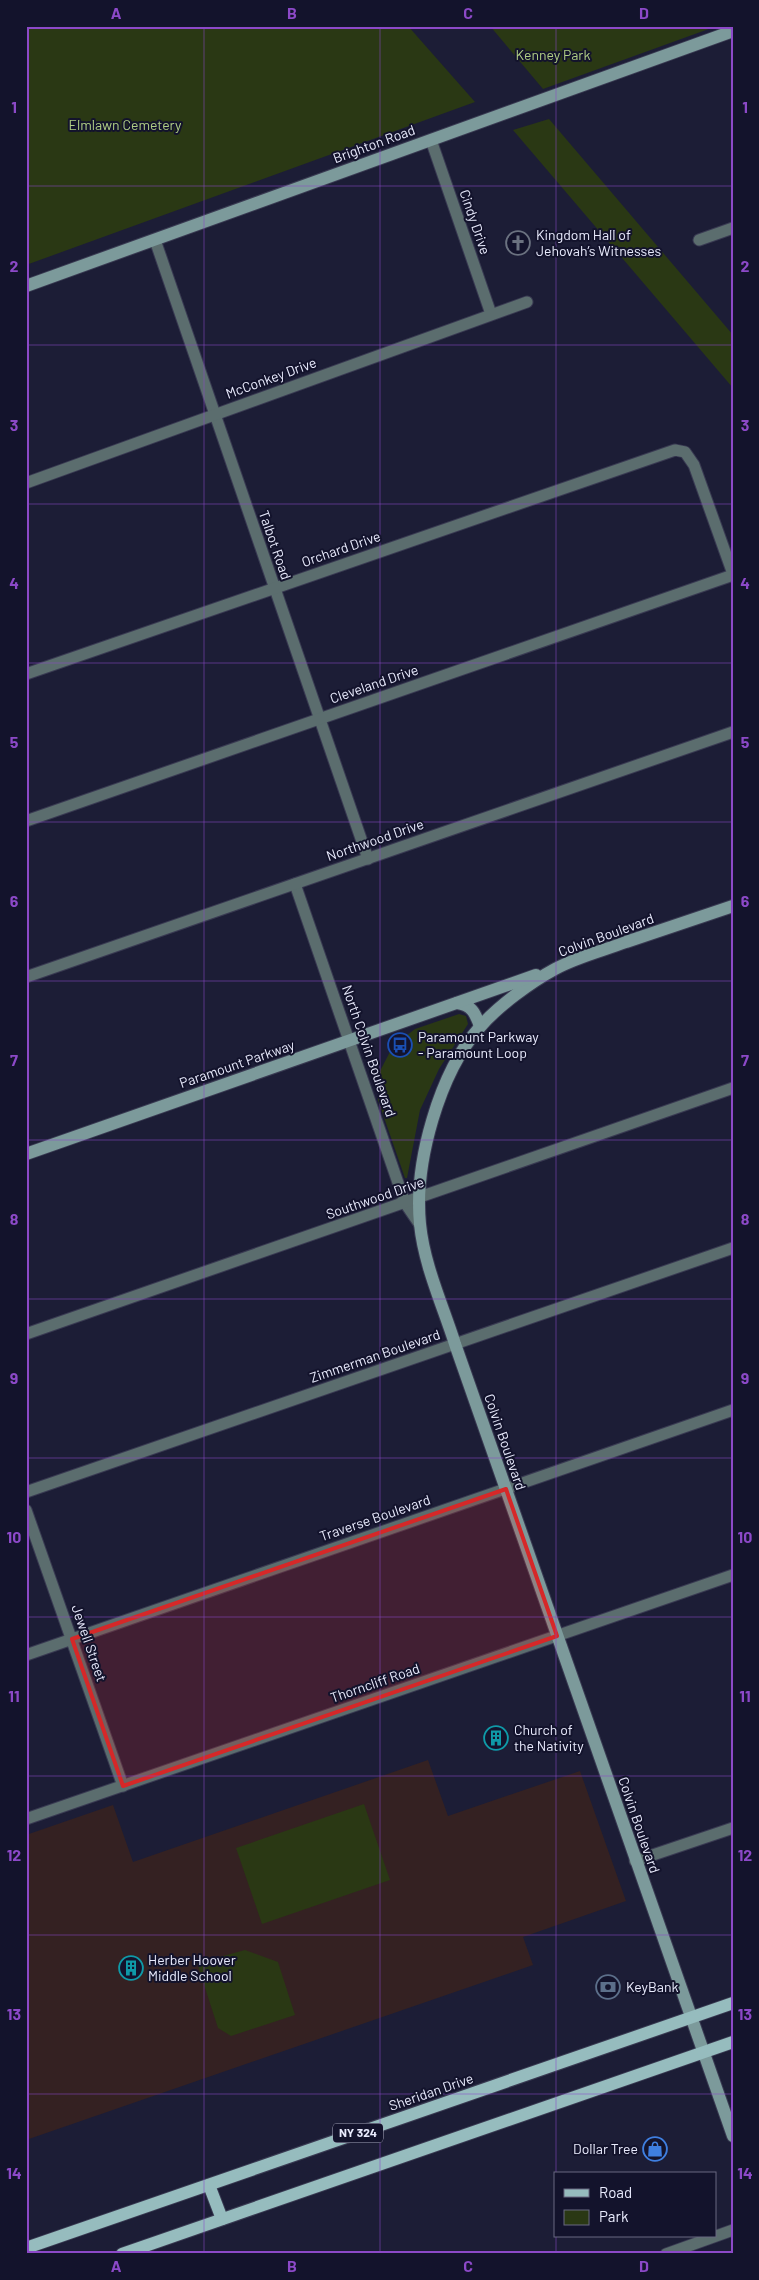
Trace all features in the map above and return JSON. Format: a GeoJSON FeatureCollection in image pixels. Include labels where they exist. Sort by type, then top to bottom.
{"type":"FeatureCollection","features":[{"type":"Feature","properties":{"kind":"main road","name":"Sheridan Drive"},"geometry":{"type":"LineString","coordinates":[[26,2248],[733,2003]]}},
{"type":"Feature","properties":{"kind":"main road","name":"NY 324"},"geometry":{"type":"LineString","coordinates":[[122,2254],[733,2042]]}},
{"type":"Feature","properties":{"kind":"main road"},"geometry":{"type":"LineString","coordinates":[[209,2184],[222,2219]]}},
{"type":"Feature","properties":{"kind":"street","name":"Brighton Road"},"geometry":{"type":"LineString","coordinates":[[26,286],[733,31]]}},
{"type":"Feature","properties":{"kind":"street","name":"Cindy Drive"},"geometry":{"type":"LineString","coordinates":[[431,140],[492,314]]}},
{"type":"Feature","properties":{"kind":"street"},"geometry":{"type":"LineString","coordinates":[[699,240],[733,228]]}},
{"type":"Feature","properties":{"kind":"street","name":"Talbot Road"},"geometry":{"type":"LineString","coordinates":[[155,240],[318,719],[368,859]]}},
{"type":"Feature","properties":{"kind":"street","name":"McConkey Drive"},"geometry":{"type":"LineString","coordinates":[[26,483],[526,302]]}},
{"type":"Feature","properties":{"kind":"street","name":"Orchard Drive"},"geometry":{"type":"LineString","coordinates":[[26,674],[679,449],[690,457],[733,575]]}},
{"type":"Feature","properties":{"kind":"street","name":"Cleveland Drive"},"geometry":{"type":"LineString","coordinates":[[26,821],[733,575]]}},
{"type":"Feature","properties":{"kind":"street","name":"Northwood Drive"},"geometry":{"type":"LineString","coordinates":[[26,977],[733,732]]}},
{"type":"Feature","properties":{"kind":"street","name":"North Colvin Boulevard"},"geometry":{"type":"LineString","coordinates":[[295,884],[406,1203],[420,1225]]}},
{"type":"Feature","properties":{"kind":"street","name":"Colvin Boulevard"},"geometry":{"type":"LineString","coordinates":[[733,906],[581,958],[558,968],[531,984],[480,1026],[451,1070],[423,1152],[419,1198],[420,1225],[426,1257],[455,1344],[733,2136]]}},
{"type":"Feature","properties":{"kind":"street","name":"Paramount Parkway"},"geometry":{"type":"LineString","coordinates":[[26,1154],[558,968]]}},
{"type":"Feature","properties":{"kind":"street"},"geometry":{"type":"LineString","coordinates":[[457,1003],[467,1004],[474,1011],[480,1026]]}},
{"type":"Feature","properties":{"kind":"street","name":"Southwood Drive"},"geometry":{"type":"LineString","coordinates":[[26,1334],[733,1088]]}},
{"type":"Feature","properties":{"kind":"street","name":"Zimmerman Boulevard"},"geometry":{"type":"LineString","coordinates":[[26,1492],[733,1248]]}},
{"type":"Feature","properties":{"kind":"street","name":"Traverse Boulevard"},"geometry":{"type":"LineString","coordinates":[[26,1655],[733,1410]]}},
{"type":"Feature","properties":{"kind":"street","name":"Jewell Street"},"geometry":{"type":"LineString","coordinates":[[26,1510],[123,1786]]}},
{"type":"Feature","properties":{"kind":"street","name":"Thorncliff Road"},"geometry":{"type":"LineString","coordinates":[[26,1819],[733,1575]]}},
{"type":"Feature","properties":{"kind":"street"},"geometry":{"type":"LineString","coordinates":[[635,1861],[733,1828]]}},
{"type":"Feature","properties":{"kind":"street"},"geometry":{"type":"LineString","coordinates":[[716,2236],[733,2230]]}},
{"type":"Feature","properties":{"kind":"street"},"geometry":{"type":"LineString","coordinates":[[666,2254],[711,2238]]}},
{"type":"Feature","properties":{"kind":"highlighted area"},"geometry":{"type":"Polygon","coordinates":[[[506,1489],[557,1636],[123,1786],[72,1639],[506,1489]]]}},
{"type":"Feature","properties":{"kind":"shaded area"},"geometry":{"type":"Polygon","coordinates":[[[428,1760],[448,1816],[580,1771],[626,1901],[523,1937],[533,1965],[26,2140],[26,1835],[113,1805],[133,1862],[428,1760]]]}},
{"type":"Feature","properties":{"kind":"green space","name":"Elmlawn Cemetery"},"geometry":{"type":"Polygon","coordinates":[[[26,26],[408,26],[475,102],[26,265],[26,26]]]}},
{"type":"Feature","properties":{"kind":"green space","name":"Kenney Park"},"geometry":{"type":"Polygon","coordinates":[[[490,26],[717,26],[543,89],[490,26]]]}},
{"type":"Feature","properties":{"kind":"green space"},"geometry":{"type":"Polygon","coordinates":[[[549,119],[733,335],[733,388],[513,130],[549,119]]]}},
{"type":"Feature","properties":{"kind":"green space"},"geometry":{"type":"Polygon","coordinates":[[[459,1014],[466,1016],[468,1024],[439,1069],[420,1110],[407,1178],[405,1178],[378,1100],[380,1071],[393,1046],[415,1029],[459,1014]]]}},
{"type":"Feature","properties":{"kind":"green space"},"geometry":{"type":"Polygon","coordinates":[[[364,1804],[390,1880],[262,1924],[236,1848],[364,1804]]]}},
{"type":"Feature","properties":{"kind":"green space"},"geometry":{"type":"Polygon","coordinates":[[[245,1950],[278,1962],[295,2015],[231,2036],[218,2028],[197,1963],[245,1950]]]}},
{"type":"Feature","properties":{"kind":"place","name":"Kingdom Hall of Jehovah’s Witnesses"},"geometry":{"type":"Point","coordinates":[518,243]}},
{"type":"Feature","properties":{"kind":"place","name":"Paramount Parkway - Paramount Loop"},"geometry":{"type":"Point","coordinates":[400,1045]}},
{"type":"Feature","properties":{"kind":"place","name":"Church of the Nativity"},"geometry":{"type":"Point","coordinates":[496,1738]}},
{"type":"Feature","properties":{"kind":"place","name":"Herber Hoover Middle School"},"geometry":{"type":"Point","coordinates":[131,1968]}},
{"type":"Feature","properties":{"kind":"place","name":"KeyBank"},"geometry":{"type":"Point","coordinates":[608,1987]}},
{"type":"Feature","properties":{"kind":"place","name":"Dollar Tree"},"geometry":{"type":"Point","coordinates":[655,2149]}}]}
